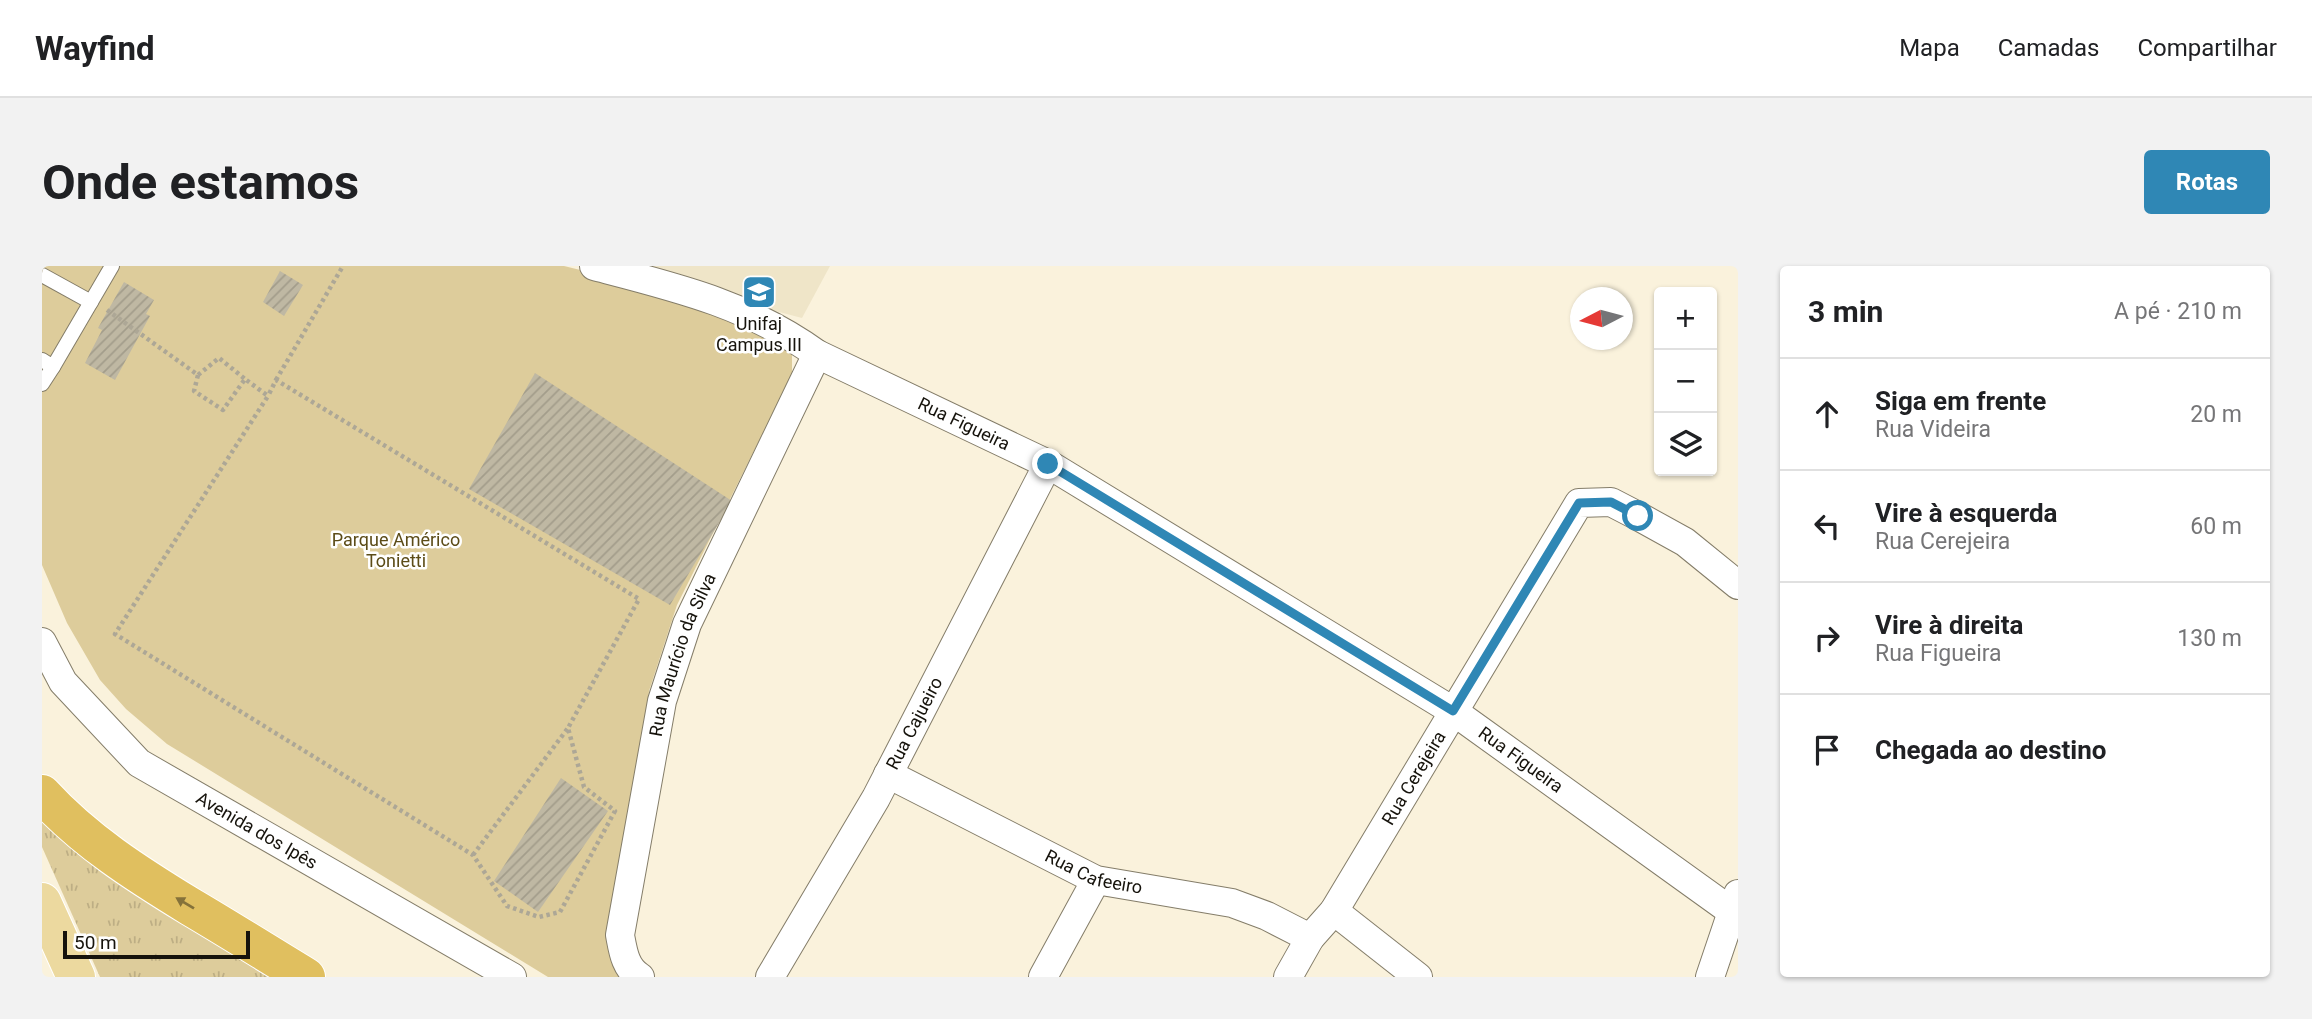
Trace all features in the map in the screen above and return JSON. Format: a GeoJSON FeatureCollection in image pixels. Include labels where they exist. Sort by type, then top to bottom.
{"type":"FeatureCollection","features":[{"type":"Feature","properties":{"kind":"highway"},"geometry":{"type":"LineString","coordinates":[[42,794],[60,814],[99,848],[136,874],[306,977]]}},
{"type":"Feature","properties":{"kind":"main road"},"geometry":{"type":"LineString","coordinates":[[42,902],[76,977]]}},
{"type":"Feature","properties":{"kind":"street","name":"Rua Figueira"},"geometry":{"type":"LineString","coordinates":[[594,266],[694,292],[739,309],[788,333],[817,354],[1048,464],[1453,711],[1734,903]]}},
{"type":"Feature","properties":{"kind":"street","name":"Rua Maurício da Silva"},"geometry":{"type":"LineString","coordinates":[[637,976],[624,958],[620,935],[662,701],[687,624],[817,354]]}},
{"type":"Feature","properties":{"kind":"street","name":"Rua Cajueiro"},"geometry":{"type":"LineString","coordinates":[[770,977],[888,774],[1048,464]]}},
{"type":"Feature","properties":{"kind":"street","name":"Rua Cerejeira"},"geometry":{"type":"LineString","coordinates":[[1287,977],[1310,938],[1334,911],[1579,503],[1611,502],[1685,542],[1738,585]]}},
{"type":"Feature","properties":{"kind":"street","name":"Avenida dos Ipês"},"geometry":{"type":"LineString","coordinates":[[42,642],[63,682],[139,763],[512,977]]}},
{"type":"Feature","properties":{"kind":"street","name":"Rua Cafeeiro"},"geometry":{"type":"LineString","coordinates":[[888,774],[1096,880],[1232,904],[1267,916],[1310,938]]}},
{"type":"Feature","properties":{"kind":"street"},"geometry":{"type":"LineString","coordinates":[[1043,977],[1096,880]]}},
{"type":"Feature","properties":{"kind":"street"},"geometry":{"type":"LineString","coordinates":[[1710,977],[1734,903]]}},
{"type":"Feature","properties":{"kind":"street"},"geometry":{"type":"LineString","coordinates":[[1334,911],[1418,977]]}},
{"type":"Feature","properties":{"kind":"lane"},"geometry":{"type":"LineString","coordinates":[[42,384],[48,363],[112,266]]}},
{"type":"Feature","properties":{"kind":"lane"},"geometry":{"type":"LineString","coordinates":[[42,275],[92,300]]}},
{"type":"Feature","properties":{"kind":"path"},"geometry":{"type":"LineString","coordinates":[[343,266],[268,396],[115,634],[472,855],[507,906],[539,917],[560,912],[615,811],[584,787],[568,728]]}},
{"type":"Feature","properties":{"kind":"path"},"geometry":{"type":"LineString","coordinates":[[92,300],[198,375]]}},
{"type":"Feature","properties":{"kind":"path"},"geometry":{"type":"LineString","coordinates":[[245,379],[223,410],[194,391],[198,375],[219,358],[268,396]]}},
{"type":"Feature","properties":{"kind":"path"},"geometry":{"type":"LineString","coordinates":[[276,380],[639,599],[568,728],[472,855]]}},
{"type":"Feature","properties":{"kind":"shaded area","name":"Unifaj Campus III"},"geometry":{"type":"Polygon","coordinates":[[[602,266],[830,266],[802,318],[602,266]]]}},
{"type":"Feature","properties":{"kind":"green space","name":"Parque Américo Tonietti"},"geometry":{"type":"Polygon","coordinates":[[[42,266],[564,266],[715,303],[792,351],[792,375],[677,605],[649,691],[622,920],[635,977],[548,977],[167,744],[126,709],[100,680],[67,623],[42,565],[42,266]]]}},
{"type":"Feature","properties":{"kind":"green space"},"geometry":{"type":"Polygon","coordinates":[[[42,812],[280,977],[100,977],[42,847],[42,812]]]}},
{"type":"Feature","properties":{"kind":"building"},"geometry":{"type":"Polygon","coordinates":[[[280,271],[303,285],[284,316],[263,302],[280,271]]]}},
{"type":"Feature","properties":{"kind":"building"},"geometry":{"type":"Polygon","coordinates":[[[124,282],[154,300],[146,314],[150,316],[115,380],[85,363],[102,330],[98,328],[124,282]]]}},
{"type":"Feature","properties":{"kind":"building"},"geometry":{"type":"Polygon","coordinates":[[[535,373],[732,501],[670,605],[469,489],[535,373]]]}},
{"type":"Feature","properties":{"kind":"building"},"geometry":{"type":"Polygon","coordinates":[[[561,778],[608,811],[538,912],[494,881],[561,778]]]}},
{"type":"Feature","properties":{"kind":"place","name":"Unifaj Campus III"},"geometry":{"type":"Point","coordinates":[759,292]}},
{"type":"Feature","properties":{"kind":"route"},"geometry":{"type":"LineString","coordinates":[[1048,464],[1453,711],[1579,503],[1611,502],[1638,516]]}}]}
